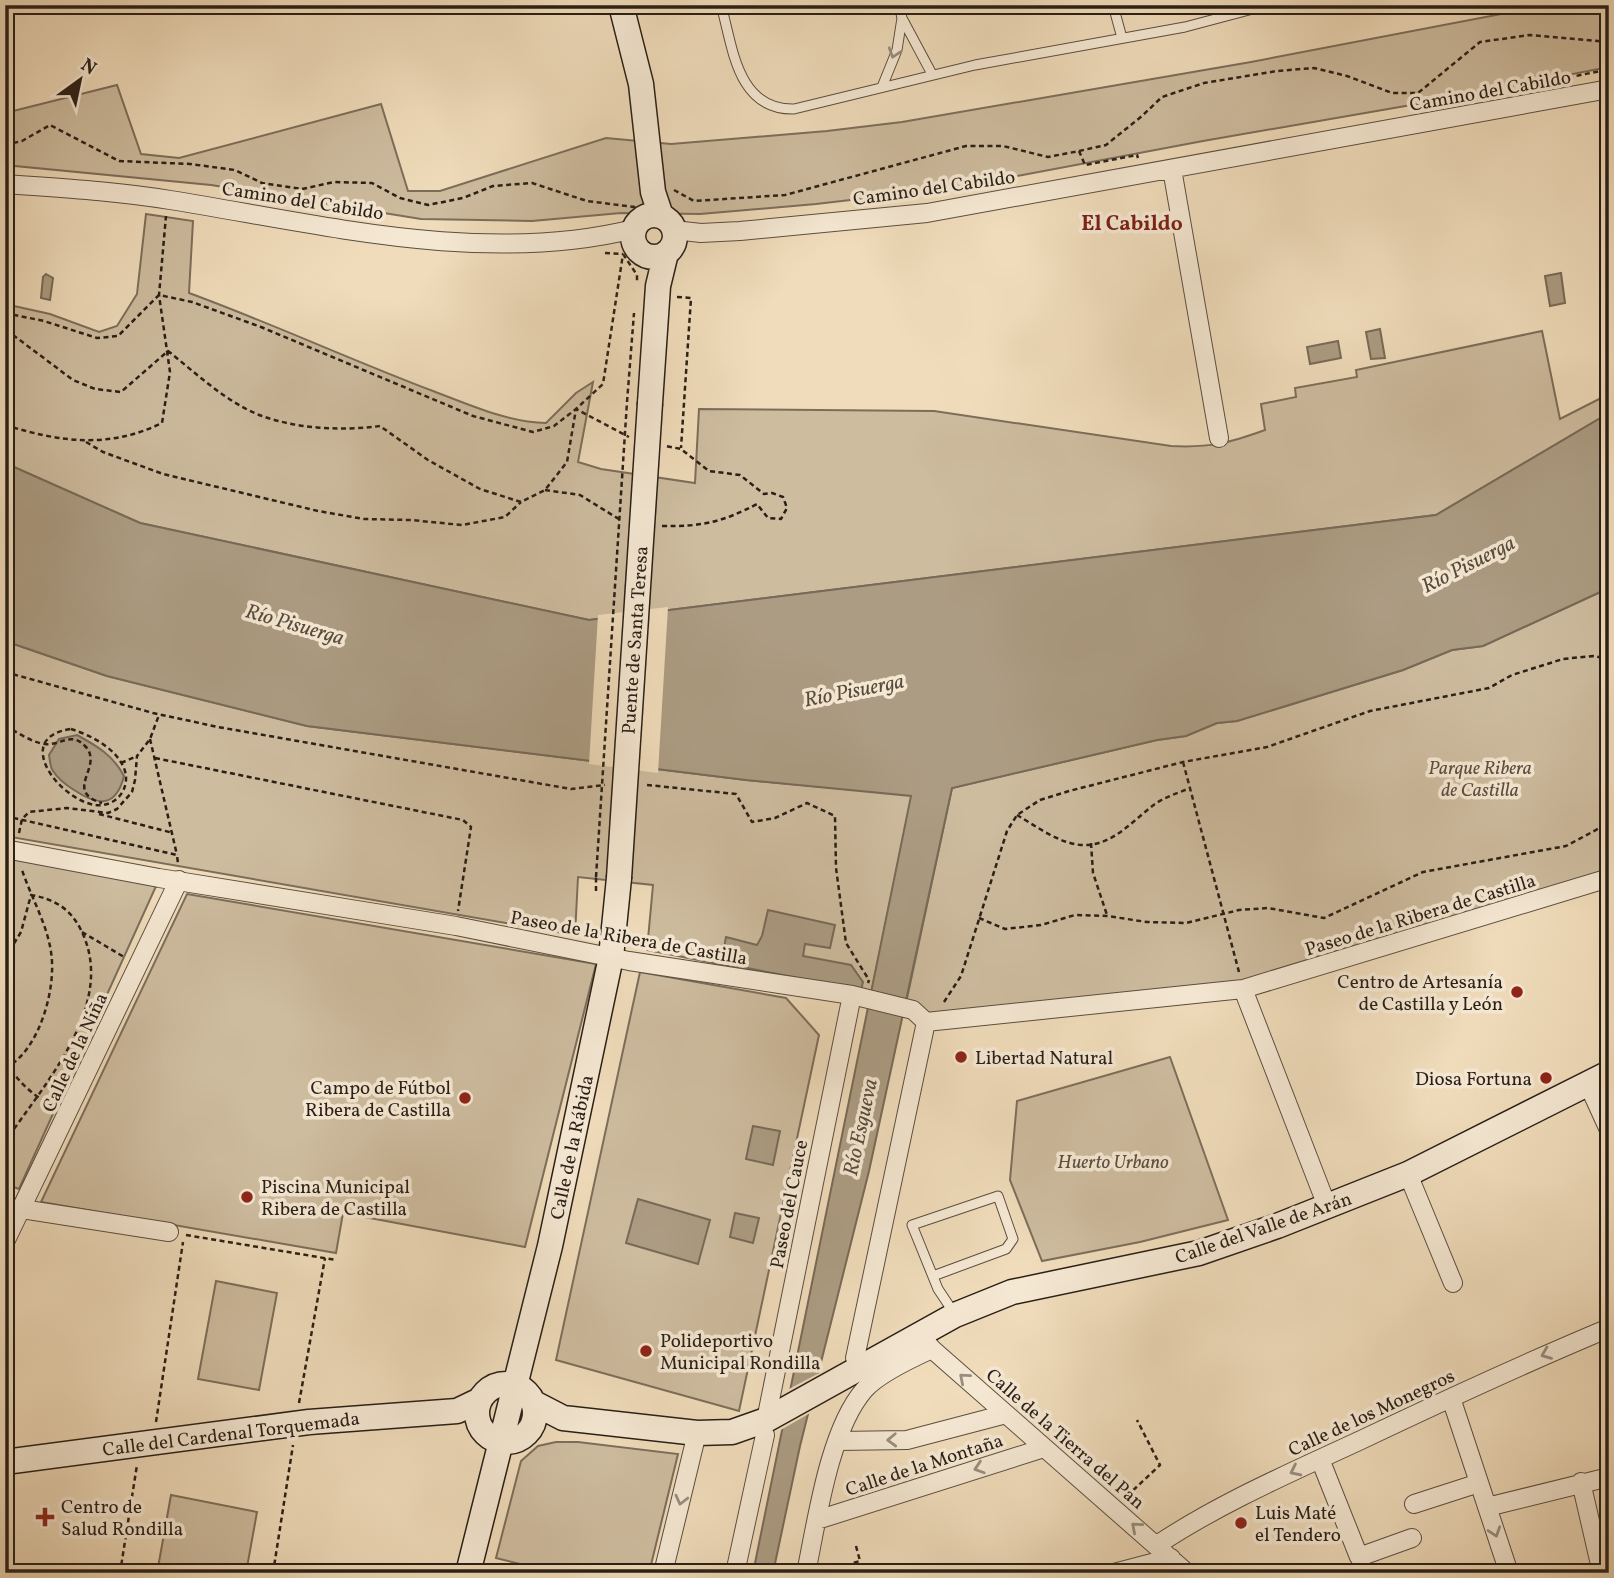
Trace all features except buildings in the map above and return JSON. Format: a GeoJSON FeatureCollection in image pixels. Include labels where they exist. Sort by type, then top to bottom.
{"type":"FeatureCollection","features":[{"type":"Feature","properties":{"kind":"street"},"geometry":{"type":"LineString","coordinates":[[621,5],[641,84],[655,235]]}},
{"type":"Feature","properties":{"kind":"street","name":"Camino del Cabildo"},"geometry":{"type":"LineString","coordinates":[[5,184],[167,199],[352,231],[457,242],[547,243],[740,232],[927,213],[1609,89]]}},
{"type":"Feature","properties":{"kind":"street"},"geometry":{"type":"LineString","coordinates":[[1172,169],[1219,438]]}},
{"type":"Feature","properties":{"kind":"street","name":"Puente de Santa Teresa"},"geometry":{"type":"LineString","coordinates":[[608,877],[639,403],[655,289],[655,235]]}},
{"type":"Feature","properties":{"kind":"street","name":"Paseo de la Ribera de Castilla"},"geometry":{"type":"LineString","coordinates":[[10,850],[456,926],[611,957],[860,997],[919,1016],[1243,989],[1609,878]]}},
{"type":"Feature","properties":{"kind":"street","name":"Calle de la Rábida"},"geometry":{"type":"LineString","coordinates":[[468,1573],[545,1266],[611,957],[608,877]]}},
{"type":"Feature","properties":{"kind":"street","name":"Calle de la Niña"},"geometry":{"type":"LineString","coordinates":[[6,1240],[179,880]]}},
{"type":"Feature","properties":{"kind":"street"},"geometry":{"type":"LineString","coordinates":[[1243,989],[1327,1206]]}},
{"type":"Feature","properties":{"kind":"street","name":"Paseo del Cauce"},"geometry":{"type":"LineString","coordinates":[[736,1573],[860,997]]}},
{"type":"Feature","properties":{"kind":"street"},"geometry":{"type":"LineString","coordinates":[[855,1358],[919,1016]]}},
{"type":"Feature","properties":{"kind":"street"},"geometry":{"type":"LineString","coordinates":[[1598,1078],[1609,1130]]}},
{"type":"Feature","properties":{"kind":"street","name":"Calle del Valle de Arán"},"geometry":{"type":"LineString","coordinates":[[838,1441],[849,1410],[865,1388],[914,1357],[955,1315],[1012,1292],[1199,1253],[1327,1206],[1408,1174],[1598,1078]]}},
{"type":"Feature","properties":{"kind":"street"},"geometry":{"type":"LineString","coordinates":[[1408,1174],[1453,1283]]}},
{"type":"Feature","properties":{"kind":"street"},"geometry":{"type":"LineString","coordinates":[[22,1209],[177,1234]]}},
{"type":"Feature","properties":{"kind":"street","name":"Calle de los Monegros"},"geometry":{"type":"LineString","coordinates":[[1157,1545],[1185,1526],[1320,1459],[1531,1360],[1609,1328]]}},
{"type":"Feature","properties":{"kind":"street","name":"Calle del Valle de Arán"},"geometry":{"type":"LineString","coordinates":[[766,1428],[831,1384],[926,1342]]}},
{"type":"Feature","properties":{"kind":"street","name":"Calle de la Tierra del Pan"},"geometry":{"type":"LineString","coordinates":[[926,1342],[1187,1573]]}},
{"type":"Feature","properties":{"kind":"street"},"geometry":{"type":"LineString","coordinates":[[472,1411],[488,1436],[501,1442],[517,1441],[524,1437],[533,1414],[520,1387],[513,1385]]}},
{"type":"Feature","properties":{"kind":"street","name":"Calle del Cardenal Torquemada"},"geometry":{"type":"LineString","coordinates":[[5,1462],[309,1422],[472,1411],[493,1387],[513,1385]]}},
{"type":"Feature","properties":{"kind":"street"},"geometry":{"type":"LineString","coordinates":[[1451,1398],[1508,1573]]}},
{"type":"Feature","properties":{"kind":"street"},"geometry":{"type":"LineString","coordinates":[[533,1414],[697,1433],[766,1428]]}},
{"type":"Feature","properties":{"kind":"street"},"geometry":{"type":"LineString","coordinates":[[806,1573],[838,1441],[907,1440],[1006,1414]]}},
{"type":"Feature","properties":{"kind":"street"},"geometry":{"type":"LineString","coordinates":[[664,1571],[697,1433]]}},
{"type":"Feature","properties":{"kind":"street","name":"Calle de la Montaña"},"geometry":{"type":"LineString","coordinates":[[817,1520],[1044,1448]]}},
{"type":"Feature","properties":{"kind":"street"},"geometry":{"type":"LineString","coordinates":[[1320,1459],[1359,1557],[1412,1538]]}},
{"type":"Feature","properties":{"kind":"street"},"geometry":{"type":"LineString","coordinates":[[1487,1507],[1609,1477]]}},
{"type":"Feature","properties":{"kind":"street"},"geometry":{"type":"LineString","coordinates":[[1581,1482],[1602,1573]]}},
{"type":"Feature","properties":{"kind":"street"},"geometry":{"type":"LineString","coordinates":[[1414,1504],[1479,1483]]}},
{"type":"Feature","properties":{"kind":"street"},"geometry":{"type":"LineString","coordinates":[[1114,1573],[1171,1558]]}},
{"type":"Feature","properties":{"kind":"lane"},"geometry":{"type":"LineString","coordinates":[[721,5],[748,89],[762,101],[782,109],[932,74],[1185,27],[1268,5]]}},
{"type":"Feature","properties":{"kind":"lane"},"geometry":{"type":"LineString","coordinates":[[899,5],[902,18],[932,74]]}},
{"type":"Feature","properties":{"kind":"lane"},"geometry":{"type":"LineString","coordinates":[[1113,5],[1122,38]]}},
{"type":"Feature","properties":{"kind":"lane"},"geometry":{"type":"LineString","coordinates":[[882,87],[897,50],[902,18]]}},
{"type":"Feature","properties":{"kind":"lane"},"geometry":{"type":"LineString","coordinates":[[933,1276],[1006,1249],[1013,1239],[998,1196],[912,1225],[938,1289],[955,1315]]}},
{"type":"Feature","properties":{"kind":"lane"},"geometry":{"type":"LineString","coordinates":[[664,1571],[683,1570]]}},
{"type":"Feature","properties":{"kind":"path"},"geometry":{"type":"LineString","coordinates":[[5,145],[22,141],[50,125],[119,161],[190,164],[235,170],[262,183],[302,190],[334,182],[372,183],[400,198],[428,205],[463,198],[493,186],[532,183],[587,201],[634,207],[642,187],[652,189],[663,185],[694,201],[757,198],[785,195],[966,146],[1003,146],[1048,157],[1106,145],[1162,97],[1203,83],[1314,68],[1347,76],[1392,93],[1419,93],[1480,42],[1530,35],[1609,42]]}},
{"type":"Feature","properties":{"kind":"path"},"geometry":{"type":"LineString","coordinates":[[1572,96],[1568,80],[1571,77],[1605,70],[1603,42]]}},
{"type":"Feature","properties":{"kind":"path"},"geometry":{"type":"LineString","coordinates":[[5,425],[45,437],[86,442],[141,434],[162,423],[170,372],[159,295],[167,199]]}},
{"type":"Feature","properties":{"kind":"path"},"geometry":{"type":"LineString","coordinates":[[159,295],[191,302],[261,327],[473,416],[533,432],[554,426],[604,384],[623,254],[637,275],[655,289],[691,298],[681,449]]}},
{"type":"Feature","properties":{"kind":"path"},"geometry":{"type":"LineString","coordinates":[[5,313],[44,321],[97,338],[118,336],[159,295]]}},
{"type":"Feature","properties":{"kind":"path"},"geometry":{"type":"LineString","coordinates":[[608,877],[639,403],[635,308]]}},
{"type":"Feature","properties":{"kind":"path"},"geometry":{"type":"LineString","coordinates":[[5,332],[13,335],[73,380],[95,389],[121,392],[168,351]]}},
{"type":"Feature","properties":{"kind":"path"},"geometry":{"type":"LineString","coordinates":[[168,351],[209,384],[262,416],[306,426],[360,429],[380,426],[428,460],[480,489],[521,502]]}},
{"type":"Feature","properties":{"kind":"path"},"geometry":{"type":"LineString","coordinates":[[576,409],[631,439]]}},
{"type":"Feature","properties":{"kind":"path"},"geometry":{"type":"LineString","coordinates":[[86,442],[103,452],[163,474],[318,511],[364,519],[462,525],[505,517],[521,502],[545,490],[567,462],[576,409]]}},
{"type":"Feature","properties":{"kind":"path"},"geometry":{"type":"LineString","coordinates":[[654,526],[692,527],[729,519],[757,504],[768,518],[780,519],[787,508],[783,497],[772,493],[764,494],[740,475],[709,471],[681,449],[656,444]]}},
{"type":"Feature","properties":{"kind":"path"},"geometry":{"type":"LineString","coordinates":[[545,490],[580,495],[629,525]]}},
{"type":"Feature","properties":{"kind":"path"},"geometry":{"type":"LineString","coordinates":[[919,1016],[950,996],[961,976],[1007,831],[1017,815],[1040,800],[1183,762],[1267,747],[1370,711],[1489,688],[1512,675],[1563,659],[1593,656],[1609,659]]}},
{"type":"Feature","properties":{"kind":"path"},"geometry":{"type":"LineString","coordinates":[[5,672],[159,715],[262,736],[571,789],[606,784]]}},
{"type":"Feature","properties":{"kind":"path"},"geometry":{"type":"LineString","coordinates":[[121,763],[137,756],[150,739],[159,715]]}},
{"type":"Feature","properties":{"kind":"path"},"geometry":{"type":"LineString","coordinates":[[5,726],[45,744],[70,738],[88,748],[91,766],[84,782],[85,790],[93,800],[107,805]]}},
{"type":"Feature","properties":{"kind":"path"},"geometry":{"type":"LineString","coordinates":[[71,729],[102,744],[121,763],[126,780],[124,790],[118,799],[107,805],[95,805],[69,794],[56,782],[45,768],[42,754],[51,736],[60,730],[71,729]]}},
{"type":"Feature","properties":{"kind":"path"},"geometry":{"type":"LineString","coordinates":[[150,739],[173,833],[179,880]]}},
{"type":"Feature","properties":{"kind":"path"},"geometry":{"type":"LineString","coordinates":[[92,812],[108,813],[126,801],[135,780],[137,756]]}},
{"type":"Feature","properties":{"kind":"path"},"geometry":{"type":"LineString","coordinates":[[155,758],[463,820],[471,827],[456,926]]}},
{"type":"Feature","properties":{"kind":"path"},"geometry":{"type":"LineString","coordinates":[[1183,762],[1243,989]]}},
{"type":"Feature","properties":{"kind":"path"},"geometry":{"type":"LineString","coordinates":[[639,784],[736,794],[752,822],[775,818],[807,803],[835,816],[836,868],[846,943],[869,980],[860,997]]}},
{"type":"Feature","properties":{"kind":"path"},"geometry":{"type":"LineString","coordinates":[[1017,815],[1052,835],[1080,845],[1108,840],[1157,803],[1189,788]]}},
{"type":"Feature","properties":{"kind":"path"},"geometry":{"type":"LineString","coordinates":[[7,1067],[14,1064],[30,1047],[42,1020],[50,990],[52,953],[31,895],[10,850],[22,819],[29,812],[67,808],[173,833]]}},
{"type":"Feature","properties":{"kind":"path"},"geometry":{"type":"LineString","coordinates":[[5,816],[177,855]]}},
{"type":"Feature","properties":{"kind":"path"},"geometry":{"type":"LineString","coordinates":[[978,918],[1005,929],[1041,925],[1075,915],[1186,923],[1239,910],[1268,908],[1324,918],[1423,872],[1566,846],[1609,823]]}},
{"type":"Feature","properties":{"kind":"path"},"geometry":{"type":"LineString","coordinates":[[1091,843],[1093,873],[1107,916]]}},
{"type":"Feature","properties":{"kind":"path"},"geometry":{"type":"LineString","coordinates":[[5,1142],[37,1097],[79,1028],[89,996],[88,944],[75,918],[51,898],[31,895]]}},
{"type":"Feature","properties":{"kind":"path"},"geometry":{"type":"LineString","coordinates":[[5,958],[21,932],[31,895]]}},
{"type":"Feature","properties":{"kind":"path"},"geometry":{"type":"LineString","coordinates":[[82,932],[138,966]]}},
{"type":"Feature","properties":{"kind":"path"},"geometry":{"type":"LineString","coordinates":[[5,1054],[7,1067],[22,1084],[37,1097],[67,1115]]}},
{"type":"Feature","properties":{"kind":"path"},"geometry":{"type":"LineString","coordinates":[[155,1425],[177,1234],[336,1260]]}},
{"type":"Feature","properties":{"kind":"path"},"geometry":{"type":"LineString","coordinates":[[298,1409],[324,1258]]}},
{"type":"Feature","properties":{"kind":"path"},"geometry":{"type":"LineString","coordinates":[[1114,1508],[1160,1465],[1137,1420]]}},
{"type":"Feature","properties":{"kind":"path"},"geometry":{"type":"LineString","coordinates":[[273,1573],[294,1442]]}},
{"type":"Feature","properties":{"kind":"path"},"geometry":{"type":"LineString","coordinates":[[120,1573],[138,1462]]}},
{"type":"Feature","properties":{"kind":"path"},"geometry":{"type":"LineString","coordinates":[[856,1546],[860,1561],[853,1563],[856,1573]]}},
{"type":"Feature","properties":{"kind":"green space"},"geometry":{"type":"Polygon","coordinates":[[[1548,5],[1609,5],[1609,67],[954,188],[816,204],[700,214],[621,213],[532,221],[421,219],[211,185],[5,165],[5,113],[117,85],[141,154],[179,158],[381,104],[408,191],[440,191],[606,138],[671,144],[902,122],[1251,62],[1548,5]]]}},
{"type":"Feature","properties":{"kind":"green space"},"geometry":{"type":"Polygon","coordinates":[[[146,214],[193,221],[189,293],[461,402],[517,420],[546,423],[576,393],[593,382],[578,462],[601,469],[695,483],[699,409],[934,411],[1171,446],[1208,445],[1265,430],[1261,404],[1296,397],[1295,388],[1357,377],[1356,370],[1542,331],[1560,419],[1609,394],[1609,413],[1436,515],[589,620],[140,523],[5,463],[5,304],[50,314],[99,332],[117,326],[137,294],[146,214]]]}},
{"type":"Feature","properties":{"kind":"green space","name":"Parque Ribera de Castilla"},"geometry":{"type":"Polygon","coordinates":[[[1609,588],[1609,873],[1244,983],[937,1016],[906,1003],[952,788],[1157,740],[1186,736],[1217,723],[1237,721],[1403,670],[1452,650],[1483,646],[1609,588]]]}},
{"type":"Feature","properties":{"kind":"green space"},"geometry":{"type":"Polygon","coordinates":[[[5,641],[107,676],[307,726],[746,780],[912,795],[871,994],[647,950],[653,885],[578,877],[575,935],[5,836],[5,641]]]}},
{"type":"Feature","properties":{"kind":"green space"},"geometry":{"type":"Polygon","coordinates":[[[5,855],[157,884],[19,1189],[5,1184],[5,855]]]}},
{"type":"Feature","properties":{"kind":"green space"},"geometry":{"type":"Polygon","coordinates":[[[187,894],[596,964],[525,1247],[343,1213],[336,1253],[41,1202],[187,894]]]}},
{"type":"Feature","properties":{"kind":"green space"},"geometry":{"type":"Polygon","coordinates":[[[640,972],[786,998],[819,1035],[739,1411],[556,1360],[640,972]]]}},
{"type":"Feature","properties":{"kind":"green space","name":"Huerto Urbano"},"geometry":{"type":"Polygon","coordinates":[[[1170,1057],[1228,1220],[1140,1242],[1042,1261],[1010,1180],[1017,1101],[1170,1057]]]}},
{"type":"Feature","properties":{"kind":"green space"},"geometry":{"type":"Polygon","coordinates":[[[216,1281],[277,1293],[259,1390],[198,1379],[216,1281]]]}},
{"type":"Feature","properties":{"kind":"green space"},"geometry":{"type":"Polygon","coordinates":[[[556,1442],[578,1442],[678,1454],[649,1573],[556,1573],[496,1558],[521,1461],[538,1446],[556,1442]]]}},
{"type":"Feature","properties":{"kind":"green space"},"geometry":{"type":"Polygon","coordinates":[[[171,1495],[257,1512],[246,1573],[157,1573],[171,1495]]]}},
{"type":"Feature","properties":{"kind":"water"},"geometry":{"type":"Polygon","coordinates":[[[1561,273],[1565,303],[1550,306],[1545,276],[1561,273]]]}},
{"type":"Feature","properties":{"kind":"water"},"geometry":{"type":"Polygon","coordinates":[[[46,274],[53,278],[50,300],[41,298],[43,277],[46,274]]]}},
{"type":"Feature","properties":{"kind":"water"},"geometry":{"type":"Polygon","coordinates":[[[1380,329],[1385,358],[1371,359],[1366,332],[1380,329]]]}},
{"type":"Feature","properties":{"kind":"water"},"geometry":{"type":"Polygon","coordinates":[[[1338,341],[1341,358],[1310,364],[1307,347],[1338,341]]]}},
{"type":"Feature","properties":{"kind":"water"},"geometry":{"type":"Polygon","coordinates":[[[1609,413],[1609,588],[1483,646],[1452,650],[1403,670],[1237,721],[1217,723],[1186,736],[1157,740],[952,788],[869,1171],[800,1446],[773,1573],[753,1573],[911,796],[746,780],[307,726],[107,676],[5,641],[5,463],[140,523],[589,620],[1436,515],[1609,413]]]}},
{"type":"Feature","properties":{"kind":"water"},"geometry":{"type":"Polygon","coordinates":[[[77,735],[110,757],[124,776],[121,786],[111,799],[98,801],[83,795],[62,782],[52,769],[49,755],[59,739],[77,735]]]}},
{"type":"Feature","properties":{"kind":"water"},"geometry":{"type":"Polygon","coordinates":[[[768,910],[835,925],[830,948],[805,944],[803,956],[851,965],[863,982],[861,990],[721,963],[726,937],[757,945],[768,910]]]}},
{"type":"Feature","properties":{"kind":"water"},"geometry":{"type":"Polygon","coordinates":[[[753,1126],[780,1131],[773,1165],[746,1159],[753,1126]]]}},
{"type":"Feature","properties":{"kind":"water"},"geometry":{"type":"Polygon","coordinates":[[[638,1199],[710,1220],[698,1264],[626,1243],[638,1199]]]}},
{"type":"Feature","properties":{"kind":"water"},"geometry":{"type":"Polygon","coordinates":[[[735,1213],[759,1218],[753,1243],[730,1237],[735,1213]]]}},
{"type":"Feature","properties":{"kind":"pier"},"geometry":{"type":"Polygon","coordinates":[[[668,607],[658,773],[589,764],[598,615],[668,607]]]}},
{"type":"Feature","properties":{"kind":"pier"},"geometry":{"type":"Polygon","coordinates":[[[823,1371],[812,1412],[779,1431],[787,1390],[823,1371]]]}},
{"type":"Feature","properties":{"kind":"place","name":"Centro de Artesanía de Castilla y León"},"geometry":{"type":"Point","coordinates":[1517,992]}},
{"type":"Feature","properties":{"kind":"place","name":"Libertad Natural"},"geometry":{"type":"Point","coordinates":[961,1057]}},
{"type":"Feature","properties":{"kind":"place","name":"Diosa Fortuna"},"geometry":{"type":"Point","coordinates":[1546,1078]}},
{"type":"Feature","properties":{"kind":"place","name":"Campo de Fútbol Ribera de Castilla"},"geometry":{"type":"Point","coordinates":[465,1098]}},
{"type":"Feature","properties":{"kind":"place","name":"Piscina Municipal Ribera de Castilla"},"geometry":{"type":"Point","coordinates":[247,1197]}},
{"type":"Feature","properties":{"kind":"place","name":"Polideportivo Municipal Rondilla"},"geometry":{"type":"Point","coordinates":[646,1351]}},
{"type":"Feature","properties":{"kind":"place","name":"Centro de Salud Rondilla"},"geometry":{"type":"Point","coordinates":[45,1517]}},
{"type":"Feature","properties":{"kind":"place","name":"Luis Maté el Tendero"},"geometry":{"type":"Point","coordinates":[1241,1523]}},
{"type":"Feature","properties":{"kind":"district","name":"El Cabildo"},"geometry":{"type":"Point","coordinates":[1132,223]}},
{"type":"Feature","properties":{"kind":"water label","name":"Río Pisuerga"},"geometry":{"type":"Point","coordinates":[1468,564]}},
{"type":"Feature","properties":{"kind":"water label","name":"Río Pisuerga"},"geometry":{"type":"Point","coordinates":[295,624]}},
{"type":"Feature","properties":{"kind":"water label","name":"Río Pisuerga"},"geometry":{"type":"Point","coordinates":[854,690]}},
{"type":"Feature","properties":{"kind":"water label","name":"Río Esgueva"},"geometry":{"type":"Point","coordinates":[860,1127]}}]}
